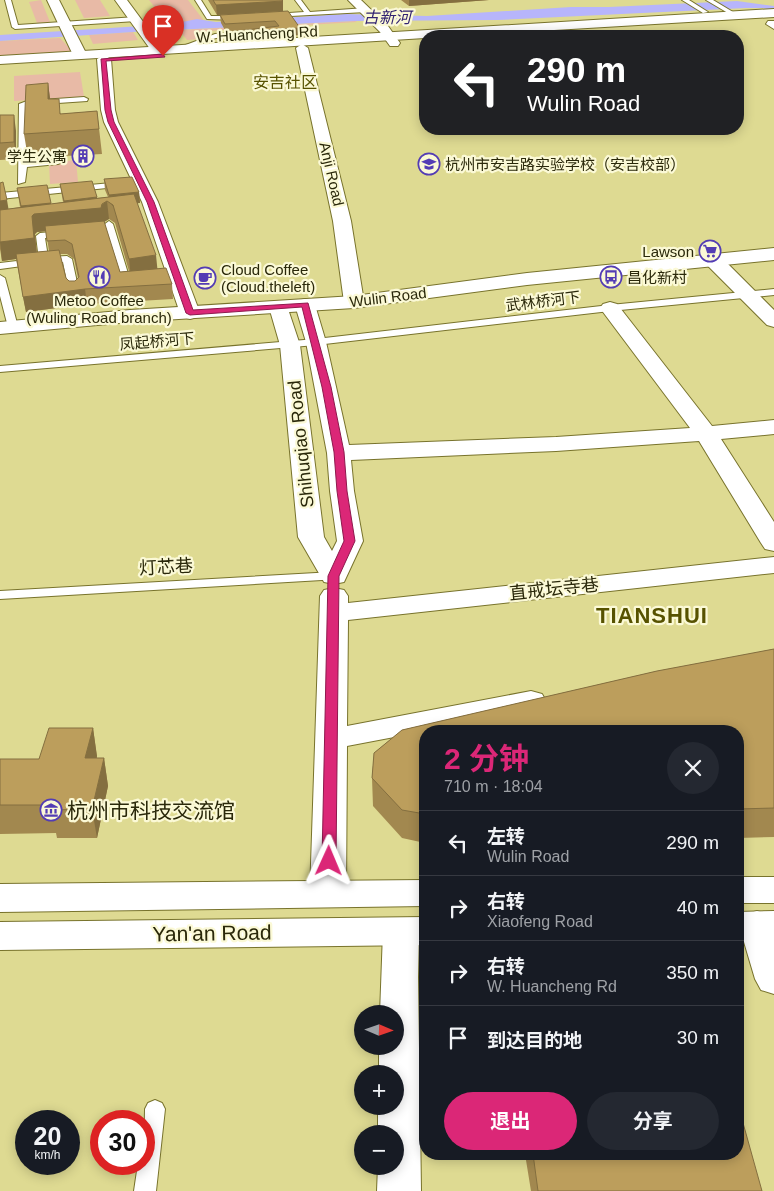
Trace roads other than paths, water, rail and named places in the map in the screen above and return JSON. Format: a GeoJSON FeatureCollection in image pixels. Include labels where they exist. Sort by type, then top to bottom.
{"type":"FeatureCollection","features":[{"type":"Feature","properties":{"kind":"street"},"geometry":{"type":"LineString","coordinates":[[53,0],[78,52]]}},
{"type":"Feature","properties":{"kind":"street"},"geometry":{"type":"LineString","coordinates":[[121,0],[156,47]]}},
{"type":"Feature","properties":{"kind":"street"},"geometry":{"type":"LineString","coordinates":[[354,0],[366,10],[389,36]]}},
{"type":"Feature","properties":{"kind":"street"},"geometry":{"type":"LineString","coordinates":[[489,30],[690,18],[732,13],[771,19]]}},
{"type":"Feature","properties":{"kind":"street"},"geometry":{"type":"LineString","coordinates":[[591,30],[771,19]]}},
{"type":"Feature","properties":{"kind":"street"},"geometry":{"type":"LineString","coordinates":[[0,60],[156,47],[178,49],[419,34]]}},
{"type":"Feature","properties":{"kind":"street","name":"W. Huancheng Rd"},"geometry":{"type":"LineString","coordinates":[[0,66],[302,48],[389,36],[419,40]]}},
{"type":"Feature","properties":{"kind":"street","name":"Anji Road"},"geometry":{"type":"LineString","coordinates":[[302,48],[342,221],[354,302]]}},
{"type":"Feature","properties":{"kind":"street"},"geometry":{"type":"LineString","coordinates":[[104,59],[108,110],[111,122],[141,182],[147,207],[173,278],[190,313]]}},
{"type":"Feature","properties":{"kind":"street","name":"Wulin Road"},"geometry":{"type":"LineString","coordinates":[[6,328],[305,304],[354,302],[527,279],[774,254]]}},
{"type":"Feature","properties":{"kind":"street"},"geometry":{"type":"LineString","coordinates":[[712,259],[774,321]]}},
{"type":"Feature","properties":{"kind":"street","name":"Shihuqiao Road"},"geometry":{"type":"LineString","coordinates":[[305,304],[316,342],[339,452],[342,491],[350,541],[334,576],[328,894]]}},
{"type":"Feature","properties":{"kind":"street","name":"Shihuqiao Road"},"geometry":{"type":"LineString","coordinates":[[279,307],[290,345],[311,538],[334,576]]}},
{"type":"Feature","properties":{"kind":"street"},"geometry":{"type":"LineString","coordinates":[[610,308],[707,435],[774,543]]}},
{"type":"Feature","properties":{"kind":"street"},"geometry":{"type":"LineString","coordinates":[[339,452],[606,442],[707,435],[774,427]]}},
{"type":"Feature","properties":{"kind":"street","name":"直戒坛寺巷"},"geometry":{"type":"LineString","coordinates":[[334,613],[774,565]]}},
{"type":"Feature","properties":{"kind":"street"},"geometry":{"type":"LineString","coordinates":[[331,739],[562,696]]}},
{"type":"Feature","properties":{"kind":"street"},"geometry":{"type":"LineString","coordinates":[[744,890],[774,890]]}},
{"type":"Feature","properties":{"kind":"street","name":"Yan'an Road"},"geometry":{"type":"LineString","coordinates":[[0,898],[419,893]]}},
{"type":"Feature","properties":{"kind":"street"},"geometry":{"type":"LineString","coordinates":[[761,927],[774,979]]}},
{"type":"Feature","properties":{"kind":"street"},"geometry":{"type":"LineString","coordinates":[[399,1191],[399,977],[413,931]]}},
{"type":"Feature","properties":{"kind":"street","name":"Yan'an Road"},"geometry":{"type":"LineString","coordinates":[[0,936],[413,931]]}},
{"type":"Feature","properties":{"kind":"lane"},"geometry":{"type":"LineString","coordinates":[[8,0],[16,27],[138,22]]}},
{"type":"Feature","properties":{"kind":"lane"},"geometry":{"type":"LineString","coordinates":[[198,0],[209,18],[244,18]]}},
{"type":"Feature","properties":{"kind":"lane"},"geometry":{"type":"LineString","coordinates":[[298,0],[308,14]]}},
{"type":"Feature","properties":{"kind":"lane"},"geometry":{"type":"LineString","coordinates":[[687,1],[705,12],[690,18]]}},
{"type":"Feature","properties":{"kind":"lane"},"geometry":{"type":"LineString","coordinates":[[710,1],[732,13]]}},
{"type":"Feature","properties":{"kind":"lane"},"geometry":{"type":"LineString","coordinates":[[263,17],[366,10]]}},
{"type":"Feature","properties":{"kind":"lane"},"geometry":{"type":"LineString","coordinates":[[178,49],[215,36],[258,34]]}},
{"type":"Feature","properties":{"kind":"lane"},"geometry":{"type":"LineString","coordinates":[[21,182],[22,165],[18,127],[22,106],[27,103],[84,99]]}},
{"type":"Feature","properties":{"kind":"lane"},"geometry":{"type":"LineString","coordinates":[[22,165],[58,162]]}},
{"type":"Feature","properties":{"kind":"lane"},"geometry":{"type":"LineString","coordinates":[[0,196],[12,199],[55,195],[100,190],[141,182]]}},
{"type":"Feature","properties":{"kind":"lane"},"geometry":{"type":"LineString","coordinates":[[107,228],[126,283],[143,281]]}},
{"type":"Feature","properties":{"kind":"lane"},"geometry":{"type":"LineString","coordinates":[[44,260],[40,236],[75,233]]}},
{"type":"Feature","properties":{"kind":"lane"},"geometry":{"type":"LineString","coordinates":[[0,266],[66,259],[74,292]]}},
{"type":"Feature","properties":{"kind":"lane"},"geometry":{"type":"LineString","coordinates":[[0,278],[6,328]]}},
{"type":"Feature","properties":{"kind":"lane","name":"武林桥河下"},"geometry":{"type":"LineString","coordinates":[[316,342],[610,308],[774,292]]}},
{"type":"Feature","properties":{"kind":"lane","name":"凤起桥河下"},"geometry":{"type":"LineString","coordinates":[[0,369],[316,342]]}},
{"type":"Feature","properties":{"kind":"lane","name":"灯芯巷"},"geometry":{"type":"LineString","coordinates":[[0,595],[334,576]]}},
{"type":"Feature","properties":{"kind":"lane"},"geometry":{"type":"LineString","coordinates":[[145,1191],[155,1109]]}},
{"type":"Feature","properties":{"kind":"water","name":"古新河"},"geometry":{"type":"Polygon","coordinates":[[[737,1],[774,6],[774,11],[763,8],[746,8],[498,20],[355,21],[133,32],[0,41],[0,35],[173,24],[197,19],[216,22],[345,14],[427,16],[571,7],[737,1]]]}},
{"type":"Feature","properties":{"kind":"place","name":"学生公寓"},"geometry":{"type":"Point","coordinates":[83,156]}},
{"type":"Feature","properties":{"kind":"place","name":"杭州市安吉路实验学校（安吉校部）"},"geometry":{"type":"Point","coordinates":[429,164]}},
{"type":"Feature","properties":{"kind":"place","name":"Lawson"},"geometry":{"type":"Point","coordinates":[710,251]}},
{"type":"Feature","properties":{"kind":"place","name":"Metoo Coffee (Wuling Road branch)"},"geometry":{"type":"Point","coordinates":[99,277]}},
{"type":"Feature","properties":{"kind":"place","name":"昌化新村"},"geometry":{"type":"Point","coordinates":[611,277]}},
{"type":"Feature","properties":{"kind":"place","name":"Cloud Coffee (Cloud.theleft)"},"geometry":{"type":"Point","coordinates":[205,278]}},
{"type":"Feature","properties":{"kind":"place","name":"杭州市科技交流馆"},"geometry":{"type":"Point","coordinates":[51,810]}},
{"type":"Feature","properties":{"kind":"district","name":"安吉社区"},"geometry":{"type":"Point","coordinates":[285,82]}},
{"type":"Feature","properties":{"kind":"district","name":"TIANSHUI"},"geometry":{"type":"Point","coordinates":[652,615]}}]}
